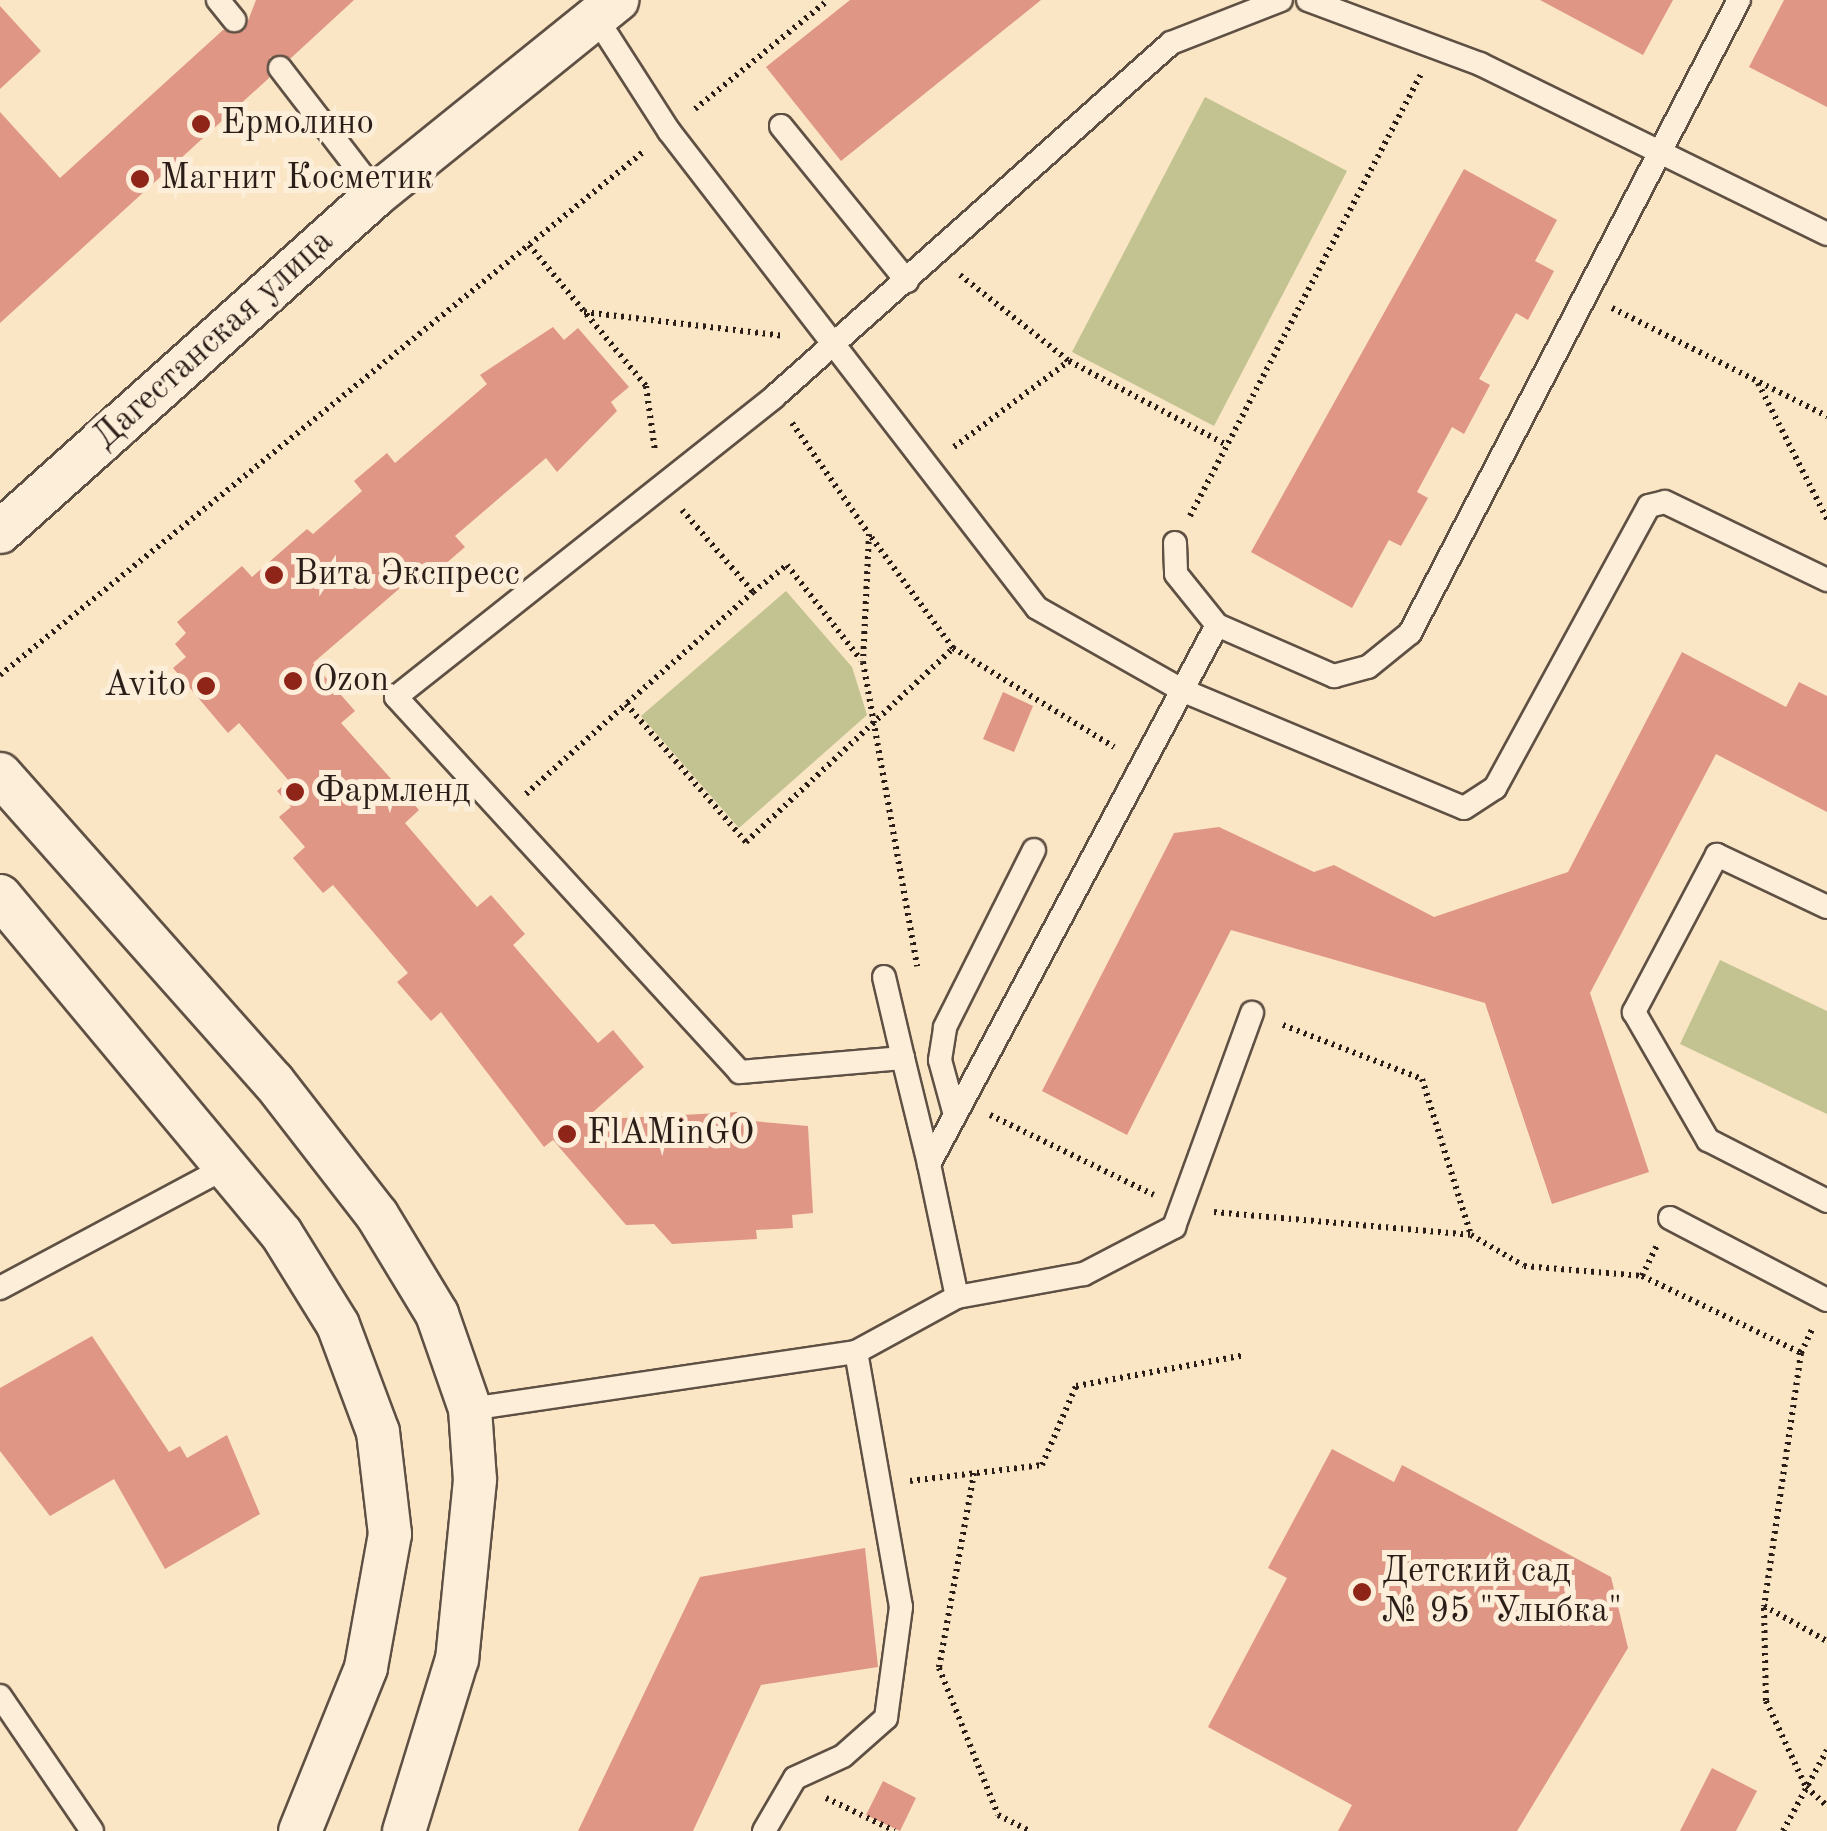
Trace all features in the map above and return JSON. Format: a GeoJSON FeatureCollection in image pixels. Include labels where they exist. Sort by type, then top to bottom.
{"type":"FeatureCollection","features":[{"type":"Feature","properties":{"kind":"street","name":"Дагестанская улица"},"geometry":{"type":"LineString","coordinates":[[0,532],[377,194],[607,9]]}},
{"type":"Feature","properties":{"kind":"street"},"geometry":{"type":"LineString","coordinates":[[0,774],[273,1081],[377,1216],[436,1314],[470,1409],[475,1480],[457,1658],[404,1831]]}},
{"type":"Feature","properties":{"kind":"street"},"geometry":{"type":"LineString","coordinates":[[0,896],[227,1167],[338,1325],[378,1432],[390,1534],[366,1668],[300,1831]]}},
{"type":"Feature","properties":{"kind":"lane"},"geometry":{"type":"LineString","coordinates":[[218,0],[234,20]]}},
{"type":"Feature","properties":{"kind":"lane"},"geometry":{"type":"LineString","coordinates":[[903,1058],[740,1072],[396,697],[774,397],[1171,43],[1281,0]]}},
{"type":"Feature","properties":{"kind":"lane"},"geometry":{"type":"LineString","coordinates":[[1308,0],[1436,48],[1662,152],[1827,234]]}},
{"type":"Feature","properties":{"kind":"lane"},"geometry":{"type":"LineString","coordinates":[[1176,543],[1176,574],[1217,625],[1334,676],[1368,667],[1410,633],[1739,0]]}},
{"type":"Feature","properties":{"kind":"lane"},"geometry":{"type":"LineString","coordinates":[[607,9],[669,131],[836,342],[1037,608],[1184,691],[1464,808],[1496,788],[1649,506],[1665,502],[1827,580]]}},
{"type":"Feature","properties":{"kind":"lane"},"geometry":{"type":"LineString","coordinates":[[280,68],[377,194]]}},
{"type":"Feature","properties":{"kind":"lane"},"geometry":{"type":"LineString","coordinates":[[782,126],[907,282]]}},
{"type":"Feature","properties":{"kind":"lane"},"geometry":{"type":"LineString","coordinates":[[928,1164],[1217,625]]}},
{"type":"Feature","properties":{"kind":"lane"},"geometry":{"type":"LineString","coordinates":[[955,1115],[940,1060],[945,1027],[1034,850]]}},
{"type":"Feature","properties":{"kind":"lane"},"geometry":{"type":"LineString","coordinates":[[1827,906],[1718,855],[1634,1012],[1708,1140],[1827,1201]]}},
{"type":"Feature","properties":{"kind":"lane"},"geometry":{"type":"LineString","coordinates":[[884,977],[957,1297]]}},
{"type":"Feature","properties":{"kind":"lane"},"geometry":{"type":"LineString","coordinates":[[470,1409],[856,1352],[957,1297],[1084,1274],[1174,1226],[1252,1013]]}},
{"type":"Feature","properties":{"kind":"lane"},"geometry":{"type":"LineString","coordinates":[[0,1288],[227,1167]]}},
{"type":"Feature","properties":{"kind":"lane"},"geometry":{"type":"LineString","coordinates":[[1670,1218],[1827,1300]]}},
{"type":"Feature","properties":{"kind":"lane"},"geometry":{"type":"LineString","coordinates":[[764,1831],[795,1778],[843,1756],[886,1718],[901,1607],[884,1485],[856,1352]]}},
{"type":"Feature","properties":{"kind":"lane"},"geometry":{"type":"LineString","coordinates":[[0,1696],[92,1831]]}},
{"type":"Feature","properties":{"kind":"path"},"geometry":{"type":"LineString","coordinates":[[0,675],[828,0]]}},
{"type":"Feature","properties":{"kind":"path"},"geometry":{"type":"LineString","coordinates":[[1176,543],[1436,48]]}},
{"type":"Feature","properties":{"kind":"path"},"geometry":{"type":"LineString","coordinates":[[936,255],[1069,361],[1226,445]]}},
{"type":"Feature","properties":{"kind":"path"},"geometry":{"type":"LineString","coordinates":[[1588,296],[1827,416]]}},
{"type":"Feature","properties":{"kind":"path"},"geometry":{"type":"LineString","coordinates":[[584,312],[836,342]]}},
{"type":"Feature","properties":{"kind":"path"},"geometry":{"type":"LineString","coordinates":[[928,466],[1069,361]]}},
{"type":"Feature","properties":{"kind":"path"},"geometry":{"type":"LineString","coordinates":[[1758,382],[1827,519]]}},
{"type":"Feature","properties":{"kind":"path"},"geometry":{"type":"LineString","coordinates":[[774,397],[953,648],[1144,765]]}},
{"type":"Feature","properties":{"kind":"path"},"geometry":{"type":"LineString","coordinates":[[869,534],[863,662],[918,978],[891,1006]]}},
{"type":"Feature","properties":{"kind":"path"},"geometry":{"type":"LineString","coordinates":[[504,814],[753,592]]}},
{"type":"Feature","properties":{"kind":"path"},"geometry":{"type":"LineString","coordinates":[[626,704],[746,842],[873,718],[953,648]]}},
{"type":"Feature","properties":{"kind":"path"},"geometry":{"type":"LineString","coordinates":[[1252,1013],[1422,1079],[1470,1235],[1524,1266],[1642,1276],[1801,1353],[1764,1606],[1766,1701],[1806,1787],[1827,1806]]}},
{"type":"Feature","properties":{"kind":"path"},"geometry":{"type":"LineString","coordinates":[[1642,1276],[1670,1218]]}},
{"type":"Feature","properties":{"kind":"path"},"geometry":{"type":"LineString","coordinates":[[884,1485],[1042,1465],[1076,1386],[1244,1355]]}},
{"type":"Feature","properties":{"kind":"path"},"geometry":{"type":"LineString","coordinates":[[974,1474],[939,1668],[998,1815],[1029,1831]]}},
{"type":"Feature","properties":{"kind":"path"},"geometry":{"type":"LineString","coordinates":[[1764,1606],[1827,1641]]}},
{"type":"Feature","properties":{"kind":"path"},"geometry":{"type":"LineString","coordinates":[[1783,1831],[1827,1750]]}},
{"type":"Feature","properties":{"kind":"path"},"geometry":{"type":"LineString","coordinates":[[795,1778],[878,1828],[895,1831]]}},
{"type":"Feature","properties":{"kind":"green space"},"geometry":{"type":"Polygon","coordinates":[[[1205,97],[1347,171],[1214,426],[1072,352],[1205,97]]]}},
{"type":"Feature","properties":{"kind":"green space"},"geometry":{"type":"Polygon","coordinates":[[[786,591],[852,667],[867,715],[739,828],[641,716],[786,591]]]}},
{"type":"Feature","properties":{"kind":"green space"},"geometry":{"type":"Polygon","coordinates":[[[1720,960],[1827,1011],[1827,1114],[1680,1044],[1720,960]]]}},
{"type":"Feature","properties":{"kind":"building"},"geometry":{"type":"Polygon","coordinates":[[[256,0],[354,0],[291,58],[270,57],[269,78],[0,323],[0,112],[60,178],[223,30],[244,31],[256,0]]]}},
{"type":"Feature","properties":{"kind":"building"},"geometry":{"type":"Polygon","coordinates":[[[850,0],[1041,0],[841,161],[766,67],[850,0]]]}},
{"type":"Feature","properties":{"kind":"building"},"geometry":{"type":"Polygon","coordinates":[[[1540,0],[1673,0],[1643,55],[1540,0]]]}},
{"type":"Feature","properties":{"kind":"building"},"geometry":{"type":"Polygon","coordinates":[[[1784,0],[1827,0],[1827,107],[1749,67],[1784,0]]]}},
{"type":"Feature","properties":{"kind":"building"},"geometry":{"type":"Polygon","coordinates":[[[0,6],[41,51],[0,89],[0,6]]]}},
{"type":"Feature","properties":{"kind":"building"},"geometry":{"type":"Polygon","coordinates":[[[1464,169],[1557,220],[1535,261],[1554,271],[1528,320],[1516,313],[1479,379],[1490,385],[1464,434],[1452,427],[1417,492],[1428,498],[1401,546],[1389,540],[1352,608],[1251,552],[1464,169]]]}},
{"type":"Feature","properties":{"kind":"building"},"geometry":{"type":"Polygon","coordinates":[[[553,327],[564,340],[578,328],[629,387],[611,402],[617,411],[557,472],[546,458],[455,536],[465,547],[429,578],[421,570],[313,663],[355,711],[341,723],[419,810],[405,823],[477,907],[491,895],[525,934],[513,945],[598,1043],[613,1030],[644,1067],[584,1120],[740,1112],[741,1120],[808,1126],[813,1213],[792,1215],[793,1228],[756,1230],[757,1239],[672,1244],[654,1224],[626,1225],[553,1140],[544,1147],[441,1012],[431,1021],[397,982],[408,973],[333,885],[323,893],[293,858],[305,847],[279,817],[291,807],[277,791],[289,781],[239,723],[228,733],[173,668],[186,657],[175,644],[186,633],[177,622],[242,566],[252,577],[307,529],[313,534],[362,491],[354,481],[387,453],[395,463],[487,384],[480,375],[553,327]]]}},
{"type":"Feature","properties":{"kind":"building"},"geometry":{"type":"Polygon","coordinates":[[[1682,652],[1786,707],[1799,682],[1827,696],[1827,812],[1716,754],[1590,993],[1649,1172],[1552,1204],[1485,1003],[1231,930],[1127,1135],[1042,1091],[1174,833],[1219,827],[1314,872],[1334,865],[1434,917],[1568,872],[1682,652]]]}},
{"type":"Feature","properties":{"kind":"building"},"geometry":{"type":"Polygon","coordinates":[[[1003,692],[1033,706],[1014,752],[983,739],[1003,692]]]}},
{"type":"Feature","properties":{"kind":"building"},"geometry":{"type":"Polygon","coordinates":[[[92,1336],[169,1452],[180,1446],[187,1458],[227,1435],[260,1514],[165,1569],[114,1479],[50,1516],[0,1451],[0,1388],[92,1336]]]}},
{"type":"Feature","properties":{"kind":"building"},"geometry":{"type":"Polygon","coordinates":[[[1332,1449],[1394,1482],[1402,1465],[1611,1577],[1628,1648],[1517,1831],[1338,1831],[1352,1805],[1208,1727],[1287,1578],[1268,1568],[1332,1449]]]}},
{"type":"Feature","properties":{"kind":"building"},"geometry":{"type":"Polygon","coordinates":[[[865,1548],[878,1667],[761,1685],[693,1831],[578,1831],[700,1577],[865,1548]]]}},
{"type":"Feature","properties":{"kind":"building"},"geometry":{"type":"Polygon","coordinates":[[[1712,1768],[1757,1791],[1736,1831],[1680,1831],[1712,1768]]]}},
{"type":"Feature","properties":{"kind":"building"},"geometry":{"type":"Polygon","coordinates":[[[883,1781],[916,1798],[900,1831],[866,1815],[883,1781]]]}},
{"type":"Feature","properties":{"kind":"place","name":"Ермолино"},"geometry":{"type":"Point","coordinates":[201,124]}},
{"type":"Feature","properties":{"kind":"place","name":"Магнит Косметик"},"geometry":{"type":"Point","coordinates":[140,179]}},
{"type":"Feature","properties":{"kind":"place","name":"Вита Экспресс"},"geometry":{"type":"Point","coordinates":[274,575]}},
{"type":"Feature","properties":{"kind":"place","name":"Ozon"},"geometry":{"type":"Point","coordinates":[293,681]}},
{"type":"Feature","properties":{"kind":"place","name":"Avito"},"geometry":{"type":"Point","coordinates":[206,686]}},
{"type":"Feature","properties":{"kind":"place","name":"Фармленд"},"geometry":{"type":"Point","coordinates":[295,792]}},
{"type":"Feature","properties":{"kind":"place","name":"FlAMinGO"},"geometry":{"type":"Point","coordinates":[567,1134]}},
{"type":"Feature","properties":{"kind":"place","name":"Детский сад № 95 \"Улыбка\""},"geometry":{"type":"Point","coordinates":[1362,1592]}}]}
